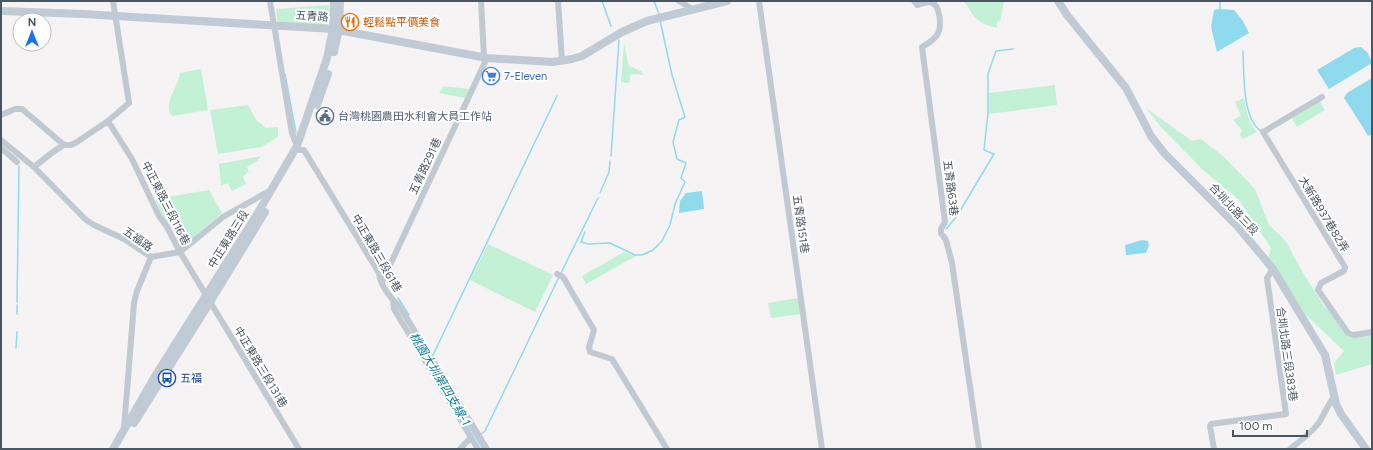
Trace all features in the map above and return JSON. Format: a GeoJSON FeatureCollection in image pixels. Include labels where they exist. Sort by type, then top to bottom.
{"type":"FeatureCollection","features":[{"type":"Feature","properties":{"kind":"street"},"geometry":{"type":"LineString","coordinates":[[1,115],[15,109],[22,109],[64,144],[71,145],[108,121],[130,103],[113,1]]}},
{"type":"Feature","properties":{"kind":"street"},"geometry":{"type":"LineString","coordinates":[[270,1],[272,24],[292,133],[298,148]]}},
{"type":"Feature","properties":{"kind":"street"},"geometry":{"type":"LineString","coordinates":[[334,1],[336,29]]}},
{"type":"Feature","properties":{"kind":"street"},"geometry":{"type":"LineString","coordinates":[[336,29],[340,1]]}},
{"type":"Feature","properties":{"kind":"street"},"geometry":{"type":"LineString","coordinates":[[481,1],[485,58]]}},
{"type":"Feature","properties":{"kind":"street"},"geometry":{"type":"LineString","coordinates":[[558,1],[562,61]]}},
{"type":"Feature","properties":{"kind":"street"},"geometry":{"type":"LineString","coordinates":[[679,1],[689,7],[690,11]]}},
{"type":"Feature","properties":{"kind":"street","name":"五青路"},"geometry":{"type":"LineString","coordinates":[[1,11],[272,24],[336,29],[485,58],[537,62],[572,60],[582,56],[622,32],[647,21],[727,1]]}},
{"type":"Feature","properties":{"kind":"street","name":"五青路151巷"},"geometry":{"type":"LineString","coordinates":[[759,1],[822,449]]}},
{"type":"Feature","properties":{"kind":"street","name":"五青路63巷"},"geometry":{"type":"LineString","coordinates":[[914,1],[918,5],[928,2],[932,3],[937,8],[940,17],[940,26],[937,35],[932,41],[922,47],[946,222],[941,229],[946,240],[952,263],[979,449]]}},
{"type":"Feature","properties":{"kind":"street","name":"合圳北路三段"},"geometry":{"type":"LineString","coordinates":[[1058,1],[1067,15],[1126,88],[1151,136],[1165,154],[1238,227],[1272,269],[1325,355],[1329,367],[1334,396],[1341,414],[1366,449]]}},
{"type":"Feature","properties":{"kind":"street","name":"中正東路三段"},"geometry":{"type":"LineString","coordinates":[[113,449],[154,378],[256,227],[298,148],[336,29]]}},
{"type":"Feature","properties":{"kind":"street","name":"五青路291巷"},"geometry":{"type":"LineString","coordinates":[[382,282],[485,58]]}},
{"type":"Feature","properties":{"kind":"street","name":"大新路937巷82弄"},"geometry":{"type":"LineString","coordinates":[[1322,97],[1263,132],[1345,267],[1344,270],[1321,283],[1318,290],[1348,333],[1354,335],[1372,332]]}},
{"type":"Feature","properties":{"kind":"street","name":"中正東路三段116巷"},"geometry":{"type":"LineString","coordinates":[[108,121],[132,159],[159,216],[167,227],[208,299]]}},
{"type":"Feature","properties":{"kind":"street","name":"五福路"},"geometry":{"type":"LineString","coordinates":[[1,140],[34,167],[86,220],[124,239],[151,257],[137,291],[134,303],[124,430]]}},
{"type":"Feature","properties":{"kind":"street"},"geometry":{"type":"LineString","coordinates":[[34,167],[54,150],[64,144]]}},
{"type":"Feature","properties":{"kind":"street"},"geometry":{"type":"LineString","coordinates":[[1,148],[17,162]]}},
{"type":"Feature","properties":{"kind":"street","name":"中正東路三段"},"geometry":{"type":"LineString","coordinates":[[120,449],[129,430],[272,189],[298,148]]}},
{"type":"Feature","properties":{"kind":"street","name":"中正東路三段61巷"},"geometry":{"type":"LineString","coordinates":[[298,148],[304,150],[379,273],[380,279],[393,301],[400,307],[487,449]]}},
{"type":"Feature","properties":{"kind":"street"},"geometry":{"type":"LineString","coordinates":[[151,257],[180,252],[223,217],[272,189]]}},
{"type":"Feature","properties":{"kind":"street","name":"合圳北路三段383巷"},"geometry":{"type":"LineString","coordinates":[[1214,449],[1210,426],[1211,424],[1286,414],[1267,278],[1272,269]]}},
{"type":"Feature","properties":{"kind":"street"},"geometry":{"type":"LineString","coordinates":[[557,274],[563,277],[594,330],[590,352],[612,359],[667,449]]}},
{"type":"Feature","properties":{"kind":"street","name":"中正東路三段131巷"},"geometry":{"type":"LineString","coordinates":[[208,299],[299,449]]}},
{"type":"Feature","properties":{"kind":"street"},"geometry":{"type":"LineString","coordinates":[[393,301],[394,309],[478,449]]}},
{"type":"Feature","properties":{"kind":"street"},"geometry":{"type":"LineString","coordinates":[[1290,449],[1303,439],[1319,422],[1325,409],[1334,396]]}},
{"type":"Feature","properties":{"kind":"street"},"geometry":{"type":"LineString","coordinates":[[460,449],[471,437]]}},
{"type":"Feature","properties":{"kind":"green space"},"geometry":{"type":"Polygon","coordinates":[[[964,1],[1004,1],[1000,21],[997,22],[997,28],[980,22],[964,1]]]}},
{"type":"Feature","properties":{"kind":"green space"},"geometry":{"type":"Polygon","coordinates":[[[329,5],[328,26],[278,23],[276,9],[329,5]]]}},
{"type":"Feature","properties":{"kind":"green space"},"geometry":{"type":"Polygon","coordinates":[[[624,44],[629,66],[641,71],[643,75],[630,75],[630,82],[627,83],[621,82],[624,44]]]}},
{"type":"Feature","properties":{"kind":"green space"},"geometry":{"type":"Polygon","coordinates":[[[201,69],[208,110],[172,116],[169,111],[169,106],[180,73],[201,69]]]}},
{"type":"Feature","properties":{"kind":"green space"},"geometry":{"type":"Polygon","coordinates":[[[1055,85],[1057,105],[989,114],[989,93],[1055,85]]]}},
{"type":"Feature","properties":{"kind":"green space"},"geometry":{"type":"Polygon","coordinates":[[[443,86],[469,89],[465,98],[439,93],[443,86]]]}},
{"type":"Feature","properties":{"kind":"green space"},"geometry":{"type":"Polygon","coordinates":[[[1244,98],[1249,120],[1257,132],[1243,139],[1240,135],[1242,130],[1233,120],[1241,116],[1235,102],[1244,98]]]}},
{"type":"Feature","properties":{"kind":"green space"},"geometry":{"type":"Polygon","coordinates":[[[1320,101],[1325,110],[1297,127],[1292,118],[1320,101]]]}},
{"type":"Feature","properties":{"kind":"green space"},"geometry":{"type":"Polygon","coordinates":[[[248,105],[256,120],[266,128],[278,127],[278,137],[261,147],[218,154],[210,110],[248,105]]]}},
{"type":"Feature","properties":{"kind":"green space"},"geometry":{"type":"Polygon","coordinates":[[[1146,108],[1192,141],[1201,139],[1224,157],[1255,189],[1269,225],[1285,240],[1303,273],[1324,306],[1352,333],[1372,333],[1372,364],[1336,375],[1334,363],[1344,351],[1306,315],[1268,258],[1271,248],[1239,200],[1203,170],[1160,126],[1146,108]]]}},
{"type":"Feature","properties":{"kind":"green space"},"geometry":{"type":"Polygon","coordinates":[[[261,156],[257,161],[247,167],[249,172],[243,176],[246,184],[232,191],[228,183],[221,186],[219,164],[261,156]]]}},
{"type":"Feature","properties":{"kind":"green space"},"geometry":{"type":"Polygon","coordinates":[[[209,190],[222,213],[188,242],[174,227],[170,229],[155,199],[209,190]]]}},
{"type":"Feature","properties":{"kind":"green space"},"geometry":{"type":"Polygon","coordinates":[[[488,244],[553,275],[535,312],[470,280],[488,244]]]}},
{"type":"Feature","properties":{"kind":"green space"},"geometry":{"type":"Polygon","coordinates":[[[624,252],[636,256],[586,284],[582,276],[624,252]]]}},
{"type":"Feature","properties":{"kind":"green space"},"geometry":{"type":"Polygon","coordinates":[[[798,298],[801,314],[771,318],[768,303],[798,298]]]}},
{"type":"Feature","properties":{"kind":"water"},"geometry":{"type":"Polygon","coordinates":[[[1214,10],[1234,10],[1243,21],[1249,33],[1217,52],[1211,27],[1214,10]]]}},
{"type":"Feature","properties":{"kind":"water"},"geometry":{"type":"Polygon","coordinates":[[[1361,47],[1368,53],[1372,63],[1329,89],[1317,70],[1354,48],[1361,47]]]}},
{"type":"Feature","properties":{"kind":"water"},"geometry":{"type":"Polygon","coordinates":[[[1372,78],[1372,134],[1368,136],[1344,98],[1347,93],[1372,78]]]}},
{"type":"Feature","properties":{"kind":"water"},"geometry":{"type":"Polygon","coordinates":[[[702,191],[704,209],[679,213],[680,201],[686,193],[702,191]]]}},
{"type":"Feature","properties":{"kind":"water"},"geometry":{"type":"Polygon","coordinates":[[[1142,240],[1148,241],[1149,246],[1146,253],[1126,255],[1125,245],[1142,240]]]}},
{"type":"Feature","properties":{"kind":"waterway"},"geometry":{"type":"LineString","coordinates":[[602,1],[611,26]]}},
{"type":"Feature","properties":{"kind":"waterway"},"geometry":{"type":"LineString","coordinates":[[654,1],[659,14]]}},
{"type":"Feature","properties":{"kind":"waterway"},"geometry":{"type":"LineString","coordinates":[[1220,1],[1220,9]]}},
{"type":"Feature","properties":{"kind":"waterway"},"geometry":{"type":"LineString","coordinates":[[585,232],[581,242],[588,244],[610,243],[635,255],[642,255],[653,250],[662,241],[670,225],[675,204],[685,182],[681,178],[686,163],[677,159],[673,142],[679,120],[685,117],[672,75],[660,20]]}},
{"type":"Feature","properties":{"kind":"waterway"},"geometry":{"type":"LineString","coordinates":[[611,156],[619,40]]}},
{"type":"Feature","properties":{"kind":"waterway"},"geometry":{"type":"LineString","coordinates":[[946,229],[957,216],[994,154],[984,150],[988,112],[988,74],[996,51],[1013,49]]}},
{"type":"Feature","properties":{"kind":"waterway"},"geometry":{"type":"LineString","coordinates":[[1243,51],[1244,82],[1247,106],[1250,117],[1261,131]]}},
{"type":"Feature","properties":{"kind":"waterway","name":"桃園大圳第四支線-1"},"geometry":{"type":"LineString","coordinates":[[285,74],[296,133]]}},
{"type":"Feature","properties":{"kind":"waterway"},"geometry":{"type":"LineString","coordinates":[[433,355],[557,96]]}},
{"type":"Feature","properties":{"kind":"waterway"},"geometry":{"type":"LineString","coordinates":[[600,193],[609,172],[610,161]]}},
{"type":"Feature","properties":{"kind":"waterway"},"geometry":{"type":"LineString","coordinates":[[17,302],[19,166]]}},
{"type":"Feature","properties":{"kind":"waterway"},"geometry":{"type":"LineString","coordinates":[[561,273],[598,198]]}},
{"type":"Feature","properties":{"kind":"waterway"},"geometry":{"type":"LineString","coordinates":[[481,434],[485,431],[559,277]]}},
{"type":"Feature","properties":{"kind":"waterway"},"geometry":{"type":"LineString","coordinates":[[398,298],[409,315]]}},
{"type":"Feature","properties":{"kind":"waterway"},"geometry":{"type":"LineString","coordinates":[[17,305],[17,314]]}},
{"type":"Feature","properties":{"kind":"waterway","name":"桃園大圳第四支線-1"},"geometry":{"type":"LineString","coordinates":[[411,331],[483,449]]}},
{"type":"Feature","properties":{"kind":"waterway"},"geometry":{"type":"LineString","coordinates":[[16,348],[17,332]]}},
{"type":"Feature","properties":{"kind":"place","name":"輕鬆點平價美食"},"geometry":{"type":"Point","coordinates":[350,22]}},
{"type":"Feature","properties":{"kind":"place","name":"7-Eleven"},"geometry":{"type":"Point","coordinates":[491,76]}},
{"type":"Feature","properties":{"kind":"place","name":"台灣桃園農田水利會大員工作站"},"geometry":{"type":"Point","coordinates":[325,116]}},
{"type":"Feature","properties":{"kind":"place","name":"五福"},"geometry":{"type":"Point","coordinates":[167,378]}}]}
